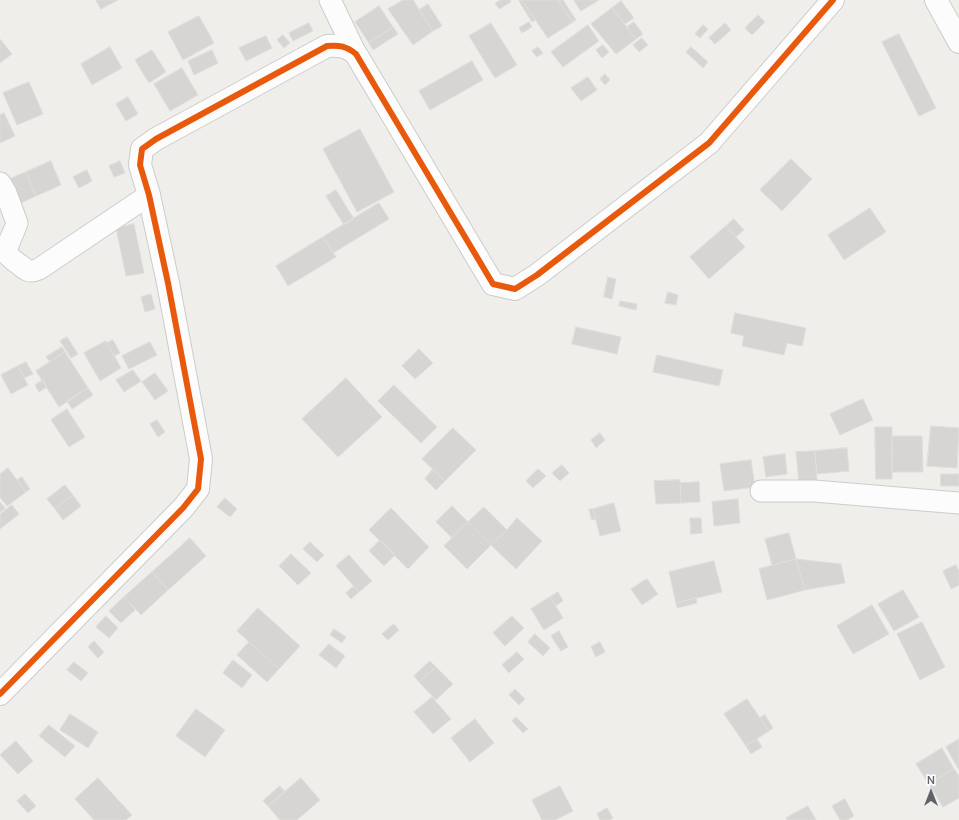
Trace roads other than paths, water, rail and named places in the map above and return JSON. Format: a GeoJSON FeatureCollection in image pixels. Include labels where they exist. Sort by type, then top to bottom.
{"type":"FeatureCollection","features":[{"type":"Feature","properties":{"kind":"street"},"geometry":{"type":"LineString","coordinates":[[330,0],[356,54],[493,284],[516,289],[537,275],[709,143],[833,0]]}},
{"type":"Feature","properties":{"kind":"street"},"geometry":{"type":"LineString","coordinates":[[936,0],[959,42]]}},
{"type":"Feature","properties":{"kind":"street"},"geometry":{"type":"LineString","coordinates":[[0,694],[183,508],[198,489],[201,459],[168,283],[149,195],[140,165],[142,149],[156,139],[327,46],[349,48],[356,54]]}},
{"type":"Feature","properties":{"kind":"street"},"geometry":{"type":"LineString","coordinates":[[0,183],[6,193],[17,223],[7,247],[7,252],[9,256],[27,272],[33,272],[39,269],[149,195]]}},
{"type":"Feature","properties":{"kind":"street"},"geometry":{"type":"LineString","coordinates":[[761,491],[814,491],[959,504]]}}]}
